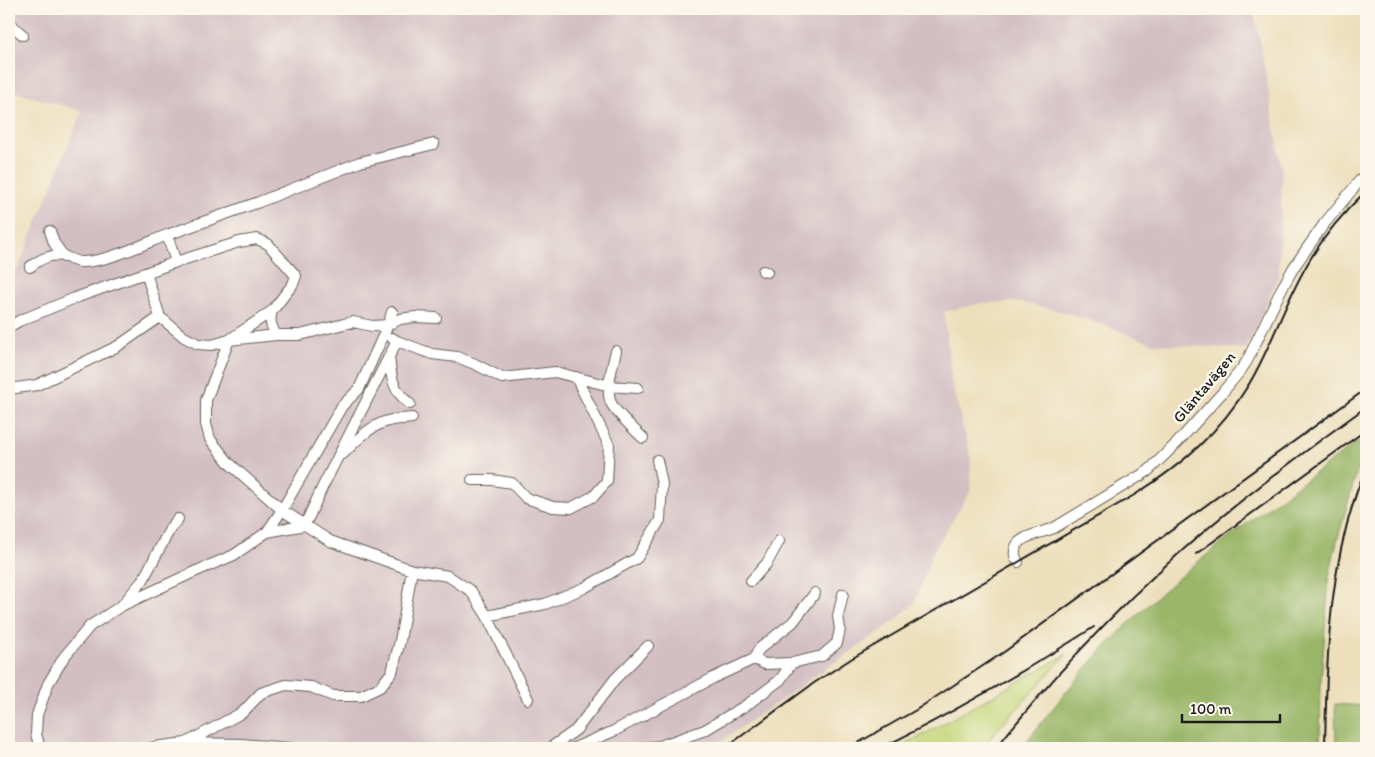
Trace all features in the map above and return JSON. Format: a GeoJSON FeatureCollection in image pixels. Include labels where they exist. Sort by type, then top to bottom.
{"type":"FeatureCollection","features":[{"type":"Feature","properties":{"kind":"street"},"geometry":{"type":"LineString","coordinates":[[9,23],[22,34]]}},
{"type":"Feature","properties":{"kind":"street"},"geometry":{"type":"LineString","coordinates":[[30,267],[39,260],[51,256],[64,257],[79,262],[97,262],[360,162],[434,144]]}},
{"type":"Feature","properties":{"kind":"street","name":"Gläntavägen"},"geometry":{"type":"LineString","coordinates":[[1018,562],[1015,547],[1021,540],[1054,528],[1148,471],[1234,380],[1247,361],[1281,290],[1300,256],[1366,173]]}},
{"type":"Feature","properties":{"kind":"street"},"geometry":{"type":"LineString","coordinates":[[50,231],[54,243],[64,257]]}},
{"type":"Feature","properties":{"kind":"street"},"geometry":{"type":"LineString","coordinates":[[167,235],[176,262]]}},
{"type":"Feature","properties":{"kind":"street"},"geometry":{"type":"LineString","coordinates":[[9,327],[75,298],[176,262],[239,242],[257,240],[268,244],[296,276],[293,284],[272,311],[230,340],[206,400],[206,424],[210,439],[229,463],[282,510],[330,541],[412,570],[448,576],[471,591],[487,616],[528,699]]}},
{"type":"Feature","properties":{"kind":"street"},"geometry":{"type":"LineString","coordinates":[[146,273],[160,317],[184,337],[198,344],[212,345],[230,340],[276,335],[300,335],[353,322],[386,329],[397,341],[432,354],[457,356],[502,378],[555,372],[610,386],[638,388]]}},
{"type":"Feature","properties":{"kind":"street"},"geometry":{"type":"LineString","coordinates":[[272,311],[270,325],[276,335]]}},
{"type":"Feature","properties":{"kind":"street"},"geometry":{"type":"LineString","coordinates":[[40,748],[36,734],[37,716],[48,684],[64,657],[90,626],[121,606],[234,555],[267,532],[282,510],[342,406],[359,389],[392,312]]}},
{"type":"Feature","properties":{"kind":"street"},"geometry":{"type":"LineString","coordinates":[[9,389],[37,385],[118,346],[160,317]]}},
{"type":"Feature","properties":{"kind":"street"},"geometry":{"type":"LineString","coordinates":[[386,329],[400,319],[415,317],[436,318]]}},
{"type":"Feature","properties":{"kind":"street"},"geometry":{"type":"LineString","coordinates":[[305,525],[336,459],[397,341]]}},
{"type":"Feature","properties":{"kind":"street"},"geometry":{"type":"LineString","coordinates":[[616,351],[609,392],[611,403],[643,438]]}},
{"type":"Feature","properties":{"kind":"street"},"geometry":{"type":"LineString","coordinates":[[389,355],[394,386],[400,397],[410,404]]}},
{"type":"Feature","properties":{"kind":"street"},"geometry":{"type":"LineString","coordinates":[[472,480],[512,483],[526,498],[553,507],[571,508],[594,496],[607,481],[610,445],[576,377]]}},
{"type":"Feature","properties":{"kind":"street"},"geometry":{"type":"LineString","coordinates":[[336,459],[374,426],[392,420],[412,418]]}},
{"type":"Feature","properties":{"kind":"street"},"geometry":{"type":"LineString","coordinates":[[487,616],[545,604],[584,588],[636,558],[660,520],[662,484],[657,460]]}},
{"type":"Feature","properties":{"kind":"street"},"geometry":{"type":"LineString","coordinates":[[121,606],[143,580],[171,527],[178,519]]}},
{"type":"Feature","properties":{"kind":"street"},"geometry":{"type":"LineString","coordinates":[[267,532],[305,525]]}},
{"type":"Feature","properties":{"kind":"street"},"geometry":{"type":"LineString","coordinates":[[751,581],[767,563],[779,541]]}},
{"type":"Feature","properties":{"kind":"street"},"geometry":{"type":"LineString","coordinates":[[186,743],[243,712],[261,693],[286,685],[311,687],[333,696],[361,696],[380,687],[392,672],[400,641],[412,570]]}},
{"type":"Feature","properties":{"kind":"street"},"geometry":{"type":"LineString","coordinates":[[574,748],[614,731],[715,676],[754,659],[758,649],[793,622],[815,593]]}},
{"type":"Feature","properties":{"kind":"street"},"geometry":{"type":"LineString","coordinates":[[754,659],[765,664],[792,663],[822,656],[837,643],[840,629],[838,616],[843,594]]}},
{"type":"Feature","properties":{"kind":"street"},"geometry":{"type":"LineString","coordinates":[[550,748],[576,730],[615,679],[648,646]]}},
{"type":"Feature","properties":{"kind":"street"},"geometry":{"type":"LineString","coordinates":[[642,748],[660,746],[705,730],[748,704],[780,680],[792,663]]}},
{"type":"Feature","properties":{"kind":"street"},"geometry":{"type":"LineString","coordinates":[[151,748],[186,743],[240,744],[290,748]]}},
{"type":"Feature","properties":{"kind":"shaded area"},"geometry":{"type":"Polygon","coordinates":[[[9,9],[1253,9],[1282,171],[1279,275],[1246,349],[1152,343],[1072,314],[1019,302],[981,303],[944,312],[952,385],[971,457],[970,492],[933,552],[915,602],[895,621],[711,748],[9,748],[9,276],[18,269],[82,112],[110,119],[9,90],[9,9]]]}},
{"type":"Feature","properties":{"kind":"green space"},"geometry":{"type":"Polygon","coordinates":[[[1366,436],[1366,450],[1357,471],[1329,576],[1321,682],[1320,748],[1021,748],[1075,681],[1138,614],[1233,534],[1366,436]]]}},
{"type":"Feature","properties":{"kind":"green space"},"geometry":{"type":"Polygon","coordinates":[[[1067,654],[983,748],[896,748],[916,739],[1067,654]]]}},
{"type":"Feature","properties":{"kind":"green space"},"geometry":{"type":"Polygon","coordinates":[[[1335,704],[1366,706],[1366,748],[1336,748],[1335,704]]]}},
{"type":"Feature","properties":{"kind":"railway"},"geometry":{"type":"LineString","coordinates":[[725,748],[814,683],[851,659],[1136,494],[1185,459],[1213,432],[1238,401],[1258,369],[1294,289],[1311,258],[1336,223],[1366,191]]}},
{"type":"Feature","properties":{"kind":"railway"},"geometry":{"type":"LineString","coordinates":[[849,748],[916,710],[1004,652],[1366,389]]}},
{"type":"Feature","properties":{"kind":"railway"},"geometry":{"type":"LineString","coordinates":[[996,748],[1070,661],[1123,606],[1178,554],[1246,497],[1366,407]]}},
{"type":"Feature","properties":{"kind":"railway"},"geometry":{"type":"LineString","coordinates":[[1196,554],[1366,430]]}},
{"type":"Feature","properties":{"kind":"railway"},"geometry":{"type":"LineString","coordinates":[[1325,748],[1329,641],[1337,571],[1353,502],[1366,468]]}},
{"type":"Feature","properties":{"kind":"railway"},"geometry":{"type":"LineString","coordinates":[[881,748],[989,691],[1094,627]]}}]}
